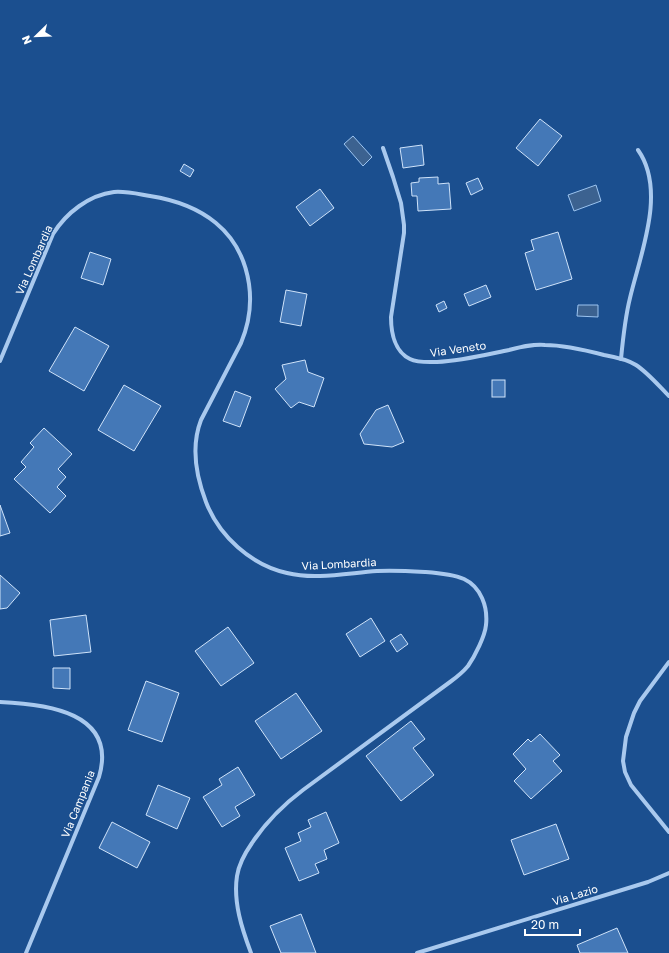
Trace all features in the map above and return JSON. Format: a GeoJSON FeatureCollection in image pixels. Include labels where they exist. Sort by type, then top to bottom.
{"type":"FeatureCollection","features":[{"type":"Feature","properties":{"kind":"street","name":"Via Veneto"},"geometry":{"type":"LineString","coordinates":[[383,148],[401,203],[404,233],[390,317],[393,337],[398,347],[409,359],[418,362],[446,362],[535,345],[544,344],[566,347],[632,362],[669,396]]}},
{"type":"Feature","properties":{"kind":"street"},"geometry":{"type":"LineString","coordinates":[[621,359],[626,316],[646,235],[650,208],[650,182],[648,172],[644,160],[638,150]]}},
{"type":"Feature","properties":{"kind":"street","name":"Via Lombardia"},"geometry":{"type":"LineString","coordinates":[[0,361],[53,234],[61,222],[72,211],[90,199],[115,192],[131,192],[165,198],[196,210],[217,224],[232,240],[243,260],[250,290],[250,313],[246,331],[241,344],[201,420],[195,443],[196,461],[202,491],[208,508],[219,527],[237,546],[254,560],[265,566],[288,574],[315,576],[379,571],[439,573],[455,576],[471,583],[478,590],[482,598],[487,616],[486,628],[483,638],[465,670],[286,804],[260,831],[243,857],[237,876],[236,892],[238,910],[251,953]]}},
{"type":"Feature","properties":{"kind":"street"},"geometry":{"type":"LineString","coordinates":[[669,662],[640,701],[634,713],[626,737],[623,761],[625,772],[631,785],[669,832]]}},
{"type":"Feature","properties":{"kind":"street","name":"Via Campania"},"geometry":{"type":"LineString","coordinates":[[0,702],[41,705],[69,713],[84,722],[92,730],[99,742],[102,754],[102,767],[99,777],[26,953]]}},
{"type":"Feature","properties":{"kind":"street","name":"Via Lazio"},"geometry":{"type":"LineString","coordinates":[[417,953],[648,882],[669,873]]}},
{"type":"Feature","properties":{"kind":"water"},"geometry":{"type":"Polygon","coordinates":[[[353,136],[372,157],[363,166],[344,144],[353,136]]]}},
{"type":"Feature","properties":{"kind":"water"},"geometry":{"type":"Polygon","coordinates":[[[596,185],[601,201],[574,211],[568,195],[596,185]]]}},
{"type":"Feature","properties":{"kind":"water"},"geometry":{"type":"Polygon","coordinates":[[[578,305],[598,305],[598,317],[577,316],[578,305]]]}},
{"type":"Feature","properties":{"kind":"building"},"geometry":{"type":"Polygon","coordinates":[[[540,119],[562,136],[538,166],[516,148],[540,119]]]}},
{"type":"Feature","properties":{"kind":"building"},"geometry":{"type":"Polygon","coordinates":[[[422,145],[424,165],[403,168],[400,148],[422,145]]]}},
{"type":"Feature","properties":{"kind":"building"},"geometry":{"type":"Polygon","coordinates":[[[184,164],[194,170],[190,177],[180,171],[184,164]]]}},
{"type":"Feature","properties":{"kind":"building"},"geometry":{"type":"Polygon","coordinates":[[[438,177],[438,184],[449,183],[451,209],[418,211],[417,196],[412,196],[411,183],[419,182],[419,178],[438,177]]]}},
{"type":"Feature","properties":{"kind":"building"},"geometry":{"type":"Polygon","coordinates":[[[478,178],[483,189],[471,195],[466,183],[478,178]]]}},
{"type":"Feature","properties":{"kind":"building"},"geometry":{"type":"Polygon","coordinates":[[[320,189],[334,208],[310,226],[296,207],[320,189]]]}},
{"type":"Feature","properties":{"kind":"building"},"geometry":{"type":"Polygon","coordinates":[[[558,232],[572,279],[536,290],[525,253],[534,250],[531,240],[558,232]]]}},
{"type":"Feature","properties":{"kind":"building"},"geometry":{"type":"Polygon","coordinates":[[[90,252],[111,259],[103,285],[81,278],[90,252]]]}},
{"type":"Feature","properties":{"kind":"building"},"geometry":{"type":"Polygon","coordinates":[[[486,285],[491,297],[469,306],[464,294],[486,285]]]}},
{"type":"Feature","properties":{"kind":"building"},"geometry":{"type":"Polygon","coordinates":[[[286,290],[307,294],[301,326],[280,322],[286,290]]]}},
{"type":"Feature","properties":{"kind":"building"},"geometry":{"type":"Polygon","coordinates":[[[444,301],[447,308],[439,312],[436,305],[444,301]]]}},
{"type":"Feature","properties":{"kind":"building"},"geometry":{"type":"Polygon","coordinates":[[[75,327],[109,346],[84,391],[49,371],[75,327]]]}},
{"type":"Feature","properties":{"kind":"building"},"geometry":{"type":"Polygon","coordinates":[[[305,360],[308,372],[324,378],[314,407],[299,402],[291,408],[275,389],[286,379],[282,365],[305,360]]]}},
{"type":"Feature","properties":{"kind":"building"},"geometry":{"type":"Polygon","coordinates":[[[492,380],[505,380],[505,397],[492,397],[492,380]]]}},
{"type":"Feature","properties":{"kind":"building"},"geometry":{"type":"Polygon","coordinates":[[[124,385],[161,406],[134,451],[98,430],[124,385]]]}},
{"type":"Feature","properties":{"kind":"building"},"geometry":{"type":"Polygon","coordinates":[[[235,391],[251,397],[240,427],[223,421],[235,391]]]}},
{"type":"Feature","properties":{"kind":"building"},"geometry":{"type":"Polygon","coordinates":[[[388,405],[404,442],[392,447],[364,444],[360,434],[376,410],[388,405]]]}},
{"type":"Feature","properties":{"kind":"building"},"geometry":{"type":"Polygon","coordinates":[[[44,428],[72,454],[58,469],[66,477],[57,487],[66,496],[50,513],[14,479],[26,467],[21,462],[34,447],[30,443],[44,428]]]}},
{"type":"Feature","properties":{"kind":"building"},"geometry":{"type":"Polygon","coordinates":[[[0,505],[10,533],[0,536],[0,505]]]}},
{"type":"Feature","properties":{"kind":"building"},"geometry":{"type":"Polygon","coordinates":[[[0,575],[20,593],[7,608],[0,609],[0,575]]]}},
{"type":"Feature","properties":{"kind":"building"},"geometry":{"type":"Polygon","coordinates":[[[86,615],[91,652],[54,656],[50,620],[86,615]]]}},
{"type":"Feature","properties":{"kind":"building"},"geometry":{"type":"Polygon","coordinates":[[[371,618],[385,641],[360,657],[346,634],[371,618]]]}},
{"type":"Feature","properties":{"kind":"building"},"geometry":{"type":"Polygon","coordinates":[[[228,627],[254,663],[221,686],[195,651],[228,627]]]}},
{"type":"Feature","properties":{"kind":"building"},"geometry":{"type":"Polygon","coordinates":[[[401,634],[408,644],[397,652],[390,641],[401,634]]]}},
{"type":"Feature","properties":{"kind":"building"},"geometry":{"type":"Polygon","coordinates":[[[53,668],[70,668],[70,689],[53,688],[53,668]]]}},
{"type":"Feature","properties":{"kind":"building"},"geometry":{"type":"Polygon","coordinates":[[[146,681],[179,693],[162,742],[128,730],[146,681]]]}},
{"type":"Feature","properties":{"kind":"building"},"geometry":{"type":"Polygon","coordinates":[[[296,693],[322,731],[281,759],[255,721],[296,693]]]}},
{"type":"Feature","properties":{"kind":"building"},"geometry":{"type":"Polygon","coordinates":[[[411,721],[425,739],[413,748],[434,775],[401,801],[366,756],[411,721]]]}},
{"type":"Feature","properties":{"kind":"building"},"geometry":{"type":"Polygon","coordinates":[[[540,734],[560,755],[553,761],[562,771],[531,799],[514,781],[526,769],[513,754],[528,739],[531,742],[540,734]]]}},
{"type":"Feature","properties":{"kind":"building"},"geometry":{"type":"Polygon","coordinates":[[[238,767],[255,795],[235,807],[240,816],[222,827],[203,797],[222,785],[219,779],[238,767]]]}},
{"type":"Feature","properties":{"kind":"building"},"geometry":{"type":"Polygon","coordinates":[[[158,785],[190,798],[177,829],[146,815],[158,785]]]}},
{"type":"Feature","properties":{"kind":"building"},"geometry":{"type":"Polygon","coordinates":[[[326,812],[339,843],[324,850],[327,859],[315,864],[319,873],[299,881],[285,848],[301,841],[298,833],[311,827],[308,820],[326,812]]]}},
{"type":"Feature","properties":{"kind":"building"},"geometry":{"type":"Polygon","coordinates":[[[112,822],[150,842],[137,868],[99,848],[112,822]]]}},
{"type":"Feature","properties":{"kind":"building"},"geometry":{"type":"Polygon","coordinates":[[[556,824],[569,859],[524,875],[511,840],[556,824]]]}},
{"type":"Feature","properties":{"kind":"building"},"geometry":{"type":"Polygon","coordinates":[[[301,914],[316,953],[281,953],[270,926],[301,914]]]}},
{"type":"Feature","properties":{"kind":"building"},"geometry":{"type":"Polygon","coordinates":[[[617,928],[628,953],[580,953],[577,945],[617,928]]]}}]}
